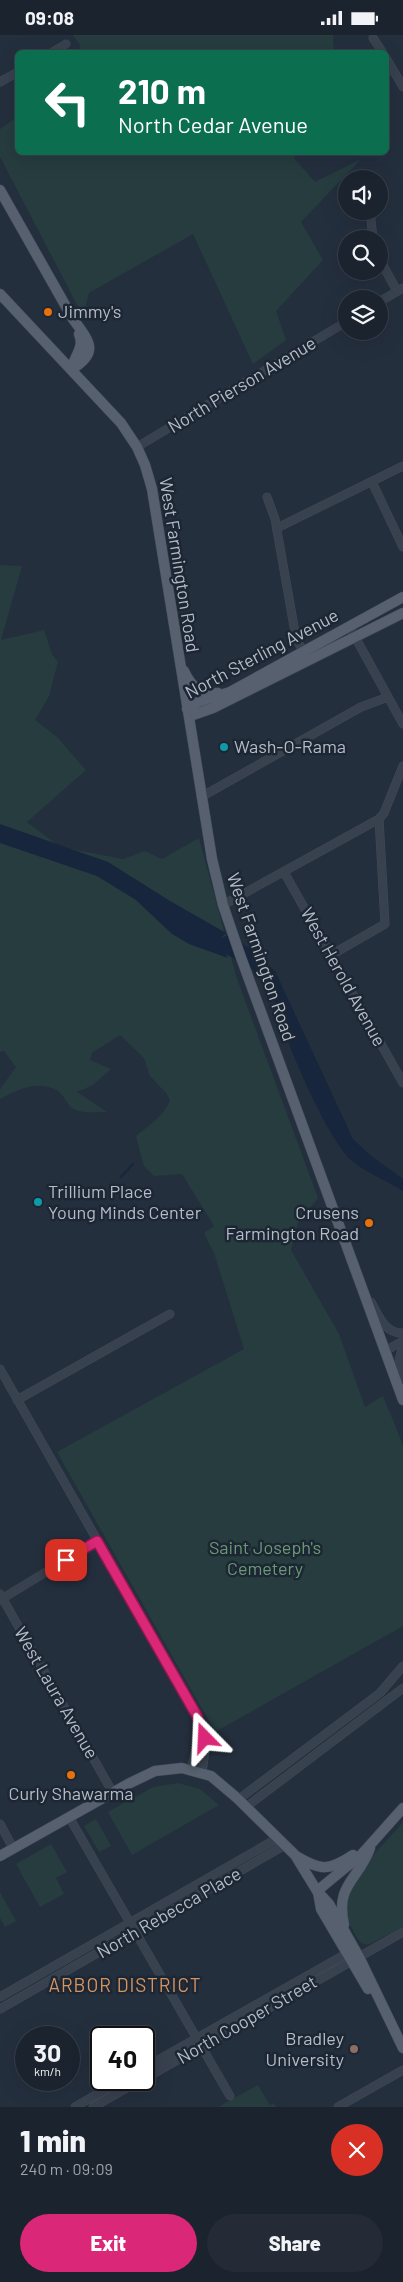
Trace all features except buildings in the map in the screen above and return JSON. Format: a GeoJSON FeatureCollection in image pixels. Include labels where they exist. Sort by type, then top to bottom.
{"type":"FeatureCollection","features":[{"type":"Feature","properties":{"kind":"main road"},"geometry":{"type":"LineString","coordinates":[[0,190],[73,319],[82,344],[80,351],[74,358],[72,369]]}},
{"type":"Feature","properties":{"kind":"main road","name":"West Farmington Road"},"geometry":{"type":"LineString","coordinates":[[0,294],[121,423],[137,447],[145,465],[152,489],[201,797],[215,875],[223,905],[246,973],[403,1400]]}},
{"type":"Feature","properties":{"kind":"main road","name":"North Sterling Avenue"},"geometry":{"type":"LineString","coordinates":[[403,597],[221,696],[198,702],[187,709],[193,715],[207,711],[403,613]]}},
{"type":"Feature","properties":{"kind":"main road"},"geometry":{"type":"LineString","coordinates":[[177,649],[189,682],[204,693],[223,692],[265,673]]}},
{"type":"Feature","properties":{"kind":"main road"},"geometry":{"type":"LineString","coordinates":[[0,1856],[155,1771],[174,1768],[197,1771],[211,1776],[242,1803],[294,1855],[329,1904],[347,1937]]}},
{"type":"Feature","properties":{"kind":"main road"},"geometry":{"type":"LineString","coordinates":[[318,1891],[371,1845],[403,1808]]}},
{"type":"Feature","properties":{"kind":"main road"},"geometry":{"type":"LineString","coordinates":[[294,1855],[309,1863],[326,1868],[335,1867],[371,1845]]}},
{"type":"Feature","properties":{"kind":"main road"},"geometry":{"type":"LineString","coordinates":[[352,1957],[341,1900],[345,1888],[365,1863],[371,1845]]}},
{"type":"Feature","properties":{"kind":"main road"},"geometry":{"type":"LineString","coordinates":[[318,1891],[321,1909],[352,1957],[365,1985],[379,2003],[403,2049]]}},
{"type":"Feature","properties":{"kind":"street"},"geometry":{"type":"LineString","coordinates":[[373,39],[381,50]]}},
{"type":"Feature","properties":{"kind":"street"},"geometry":{"type":"LineString","coordinates":[[56,50],[66,44]]}},
{"type":"Feature","properties":{"kind":"street"},"geometry":{"type":"LineString","coordinates":[[389,64],[403,87]]}},
{"type":"Feature","properties":{"kind":"street"},"geometry":{"type":"LineString","coordinates":[[0,81],[15,74]]}},
{"type":"Feature","properties":{"kind":"street"},"geometry":{"type":"LineString","coordinates":[[388,271],[400,289],[388,296]]}},
{"type":"Feature","properties":{"kind":"street","name":"North Pierson Avenue"},"geometry":{"type":"LineString","coordinates":[[137,447],[338,327]]}},
{"type":"Feature","properties":{"kind":"street"},"geometry":{"type":"LineString","coordinates":[[277,528],[403,466]]}},
{"type":"Feature","properties":{"kind":"street"},"geometry":{"type":"LineString","coordinates":[[372,482],[403,547]]}},
{"type":"Feature","properties":{"kind":"street"},"geometry":{"type":"LineString","coordinates":[[267,497],[277,528],[296,638],[308,661]]}},
{"type":"Feature","properties":{"kind":"street"},"geometry":{"type":"LineString","coordinates":[[349,626],[403,724]]}},
{"type":"Feature","properties":{"kind":"street"},"geometry":{"type":"LineString","coordinates":[[201,797],[361,707],[388,697]]}},
{"type":"Feature","properties":{"kind":"street"},"geometry":{"type":"LineString","coordinates":[[223,905],[379,819],[384,813],[403,766]]}},
{"type":"Feature","properties":{"kind":"street"},"geometry":{"type":"LineString","coordinates":[[331,955],[385,924],[379,819]]}},
{"type":"Feature","properties":{"kind":"street","name":"West Herold Avenue"},"geometry":{"type":"LineString","coordinates":[[284,872],[403,1083]]}},
{"type":"Feature","properties":{"kind":"street"},"geometry":{"type":"LineString","coordinates":[[362,1286],[386,1328],[396,1333],[403,1333]]}},
{"type":"Feature","properties":{"kind":"street"},"geometry":{"type":"LineString","coordinates":[[17,1400],[170,1314]]}},
{"type":"Feature","properties":{"kind":"street"},"geometry":{"type":"LineString","coordinates":[[385,1351],[403,1341]]}},
{"type":"Feature","properties":{"kind":"street"},"geometry":{"type":"LineString","coordinates":[[403,1349],[399,1355],[399,1364],[403,1377]]}},
{"type":"Feature","properties":{"kind":"street"},"geometry":{"type":"LineString","coordinates":[[0,1369],[200,1722],[205,1740],[197,1771]]}},
{"type":"Feature","properties":{"kind":"street"},"geometry":{"type":"LineString","coordinates":[[1,1597],[97,1541]]}},
{"type":"Feature","properties":{"kind":"street","name":"West Laura Avenue"},"geometry":{"type":"LineString","coordinates":[[1,1597],[113,1793]]}},
{"type":"Feature","properties":{"kind":"street"},"geometry":{"type":"LineString","coordinates":[[242,1803],[380,1693],[403,1666]]}},
{"type":"Feature","properties":{"kind":"street"},"geometry":{"type":"LineString","coordinates":[[242,1803],[403,1688]]}},
{"type":"Feature","properties":{"kind":"street"},"geometry":{"type":"LineString","coordinates":[[69,1817],[230,2096]]}},
{"type":"Feature","properties":{"kind":"street"},"geometry":{"type":"LineString","coordinates":[[0,1823],[13,1848]]}},
{"type":"Feature","properties":{"kind":"street","name":"North Rebecca Place"},"geometry":{"type":"LineString","coordinates":[[0,1997],[130,1923],[281,1841]]}},
{"type":"Feature","properties":{"kind":"street","name":"North Rebecca Place"},"geometry":{"type":"LineString","coordinates":[[0,2009],[136,1932],[281,1841]]}},
{"type":"Feature","properties":{"kind":"street"},"geometry":{"type":"LineString","coordinates":[[352,1957],[403,1932]]}},
{"type":"Feature","properties":{"kind":"street","name":"North Cooper Street"},"geometry":{"type":"LineString","coordinates":[[155,2062],[197,2037],[352,1957]]}},
{"type":"Feature","properties":{"kind":"street","name":"North Cooper Street"},"geometry":{"type":"LineString","coordinates":[[155,2072],[352,1957]]}},
{"type":"Feature","properties":{"kind":"street"},"geometry":{"type":"LineString","coordinates":[[338,2107],[403,2070]]}},
{"type":"Feature","properties":{"kind":"street"},"geometry":{"type":"LineString","coordinates":[[74,2107],[102,2091]]}},
{"type":"Feature","properties":{"kind":"street","name":"North Cooper Street"},"geometry":{"type":"LineString","coordinates":[[93,2107],[121,2091]]}},
{"type":"Feature","properties":{"kind":"green space"},"geometry":{"type":"Polygon","coordinates":[[[73,35],[333,35],[334,50],[80,50],[80,45],[73,35]]]}},
{"type":"Feature","properties":{"kind":"green space"},"geometry":{"type":"Polygon","coordinates":[[[15,118],[15,155],[296,155],[294,158],[315,182],[338,170],[338,183],[301,222],[323,260],[276,311],[286,340],[253,364],[193,234],[89,293],[83,316],[0,157],[0,129],[15,118]]]}},
{"type":"Feature","properties":{"kind":"green space"},"geometry":{"type":"Polygon","coordinates":[[[361,159],[351,170],[339,170],[361,159]]]}},
{"type":"Feature","properties":{"kind":"green space","name":"Saint Joseph's Cemetery"},"geometry":{"type":"Polygon","coordinates":[[[0,565],[22,566],[1,640],[44,630],[52,654],[58,662],[49,696],[35,720],[57,737],[86,770],[27,822],[60,847],[123,859],[145,851],[162,859],[199,838],[236,976],[318,1198],[298,1223],[291,1250],[339,1334],[365,1407],[383,1396],[403,1445],[403,1626],[215,1732],[57,1452],[244,1349],[214,1253],[204,1233],[214,1226],[182,1174],[154,1176],[144,1166],[136,1136],[164,1111],[170,1100],[150,1076],[144,1058],[120,1035],[92,1053],[90,1060],[111,1069],[93,1085],[77,1092],[107,1112],[76,1110],[70,1106],[58,1091],[42,1086],[27,1087],[0,1099],[0,1089],[16,1067],[4,1051],[0,1052],[0,565]]]}},
{"type":"Feature","properties":{"kind":"green space"},"geometry":{"type":"Polygon","coordinates":[[[178,1783],[200,1789],[219,1805],[132,1855],[108,1812],[153,1787],[178,1783]]]}},
{"type":"Feature","properties":{"kind":"green space"},"geometry":{"type":"Polygon","coordinates":[[[96,1819],[111,1846],[99,1852],[84,1826],[96,1819]]]}},
{"type":"Feature","properties":{"kind":"green space"},"geometry":{"type":"Polygon","coordinates":[[[403,1822],[403,1927],[370,1944],[364,1944],[358,1939],[347,1917],[345,1903],[348,1893],[360,1871],[403,1822]]]}},
{"type":"Feature","properties":{"kind":"green space"},"geometry":{"type":"Polygon","coordinates":[[[51,1844],[67,1872],[56,1878],[64,1894],[40,1907],[16,1864],[51,1844]]]}},
{"type":"Feature","properties":{"kind":"green space"},"geometry":{"type":"Polygon","coordinates":[[[0,1892],[16,1921],[5,1927],[0,1918],[0,1892]]]}},
{"type":"Feature","properties":{"kind":"green space"},"geometry":{"type":"Polygon","coordinates":[[[258,2085],[270,2105],[274,2103],[276,2107],[218,2107],[258,2085]]]}},
{"type":"Feature","properties":{"kind":"water"},"geometry":{"type":"Polygon","coordinates":[[[0,824],[108,862],[226,933],[221,938],[228,935],[249,948],[275,971],[353,1139],[370,1155],[403,1179],[403,1191],[364,1170],[344,1152],[314,1102],[297,1064],[269,990],[257,973],[226,954],[228,958],[189,944],[172,934],[136,900],[97,876],[0,843],[0,824]]]}},
{"type":"Feature","properties":{"kind":"waterway"},"geometry":{"type":"LineString","coordinates":[[121,1177],[133,1164]]}},
{"type":"Feature","properties":{"kind":"place","name":"Jimmy's"},"geometry":{"type":"Point","coordinates":[48,312]}},
{"type":"Feature","properties":{"kind":"place","name":"Wash-O-Rama"},"geometry":{"type":"Point","coordinates":[224,747]}},
{"type":"Feature","properties":{"kind":"place","name":"Trillium Place Young Minds Center"},"geometry":{"type":"Point","coordinates":[38,1202]}},
{"type":"Feature","properties":{"kind":"place","name":"Crusens Farmington Road"},"geometry":{"type":"Point","coordinates":[369,1223]}},
{"type":"Feature","properties":{"kind":"place","name":"Curly Shawarma"},"geometry":{"type":"Point","coordinates":[71,1775]}},
{"type":"Feature","properties":{"kind":"place","name":"Bradley University"},"geometry":{"type":"Point","coordinates":[354,2049]}},
{"type":"Feature","properties":{"kind":"district","name":"ARBOR DISTRICT"},"geometry":{"type":"Point","coordinates":[125,1985]}},
{"type":"Feature","properties":{"kind":"route"},"geometry":{"type":"LineString","coordinates":[[66,1560],[97,1541],[197,1716],[205,1738]]}}]}
